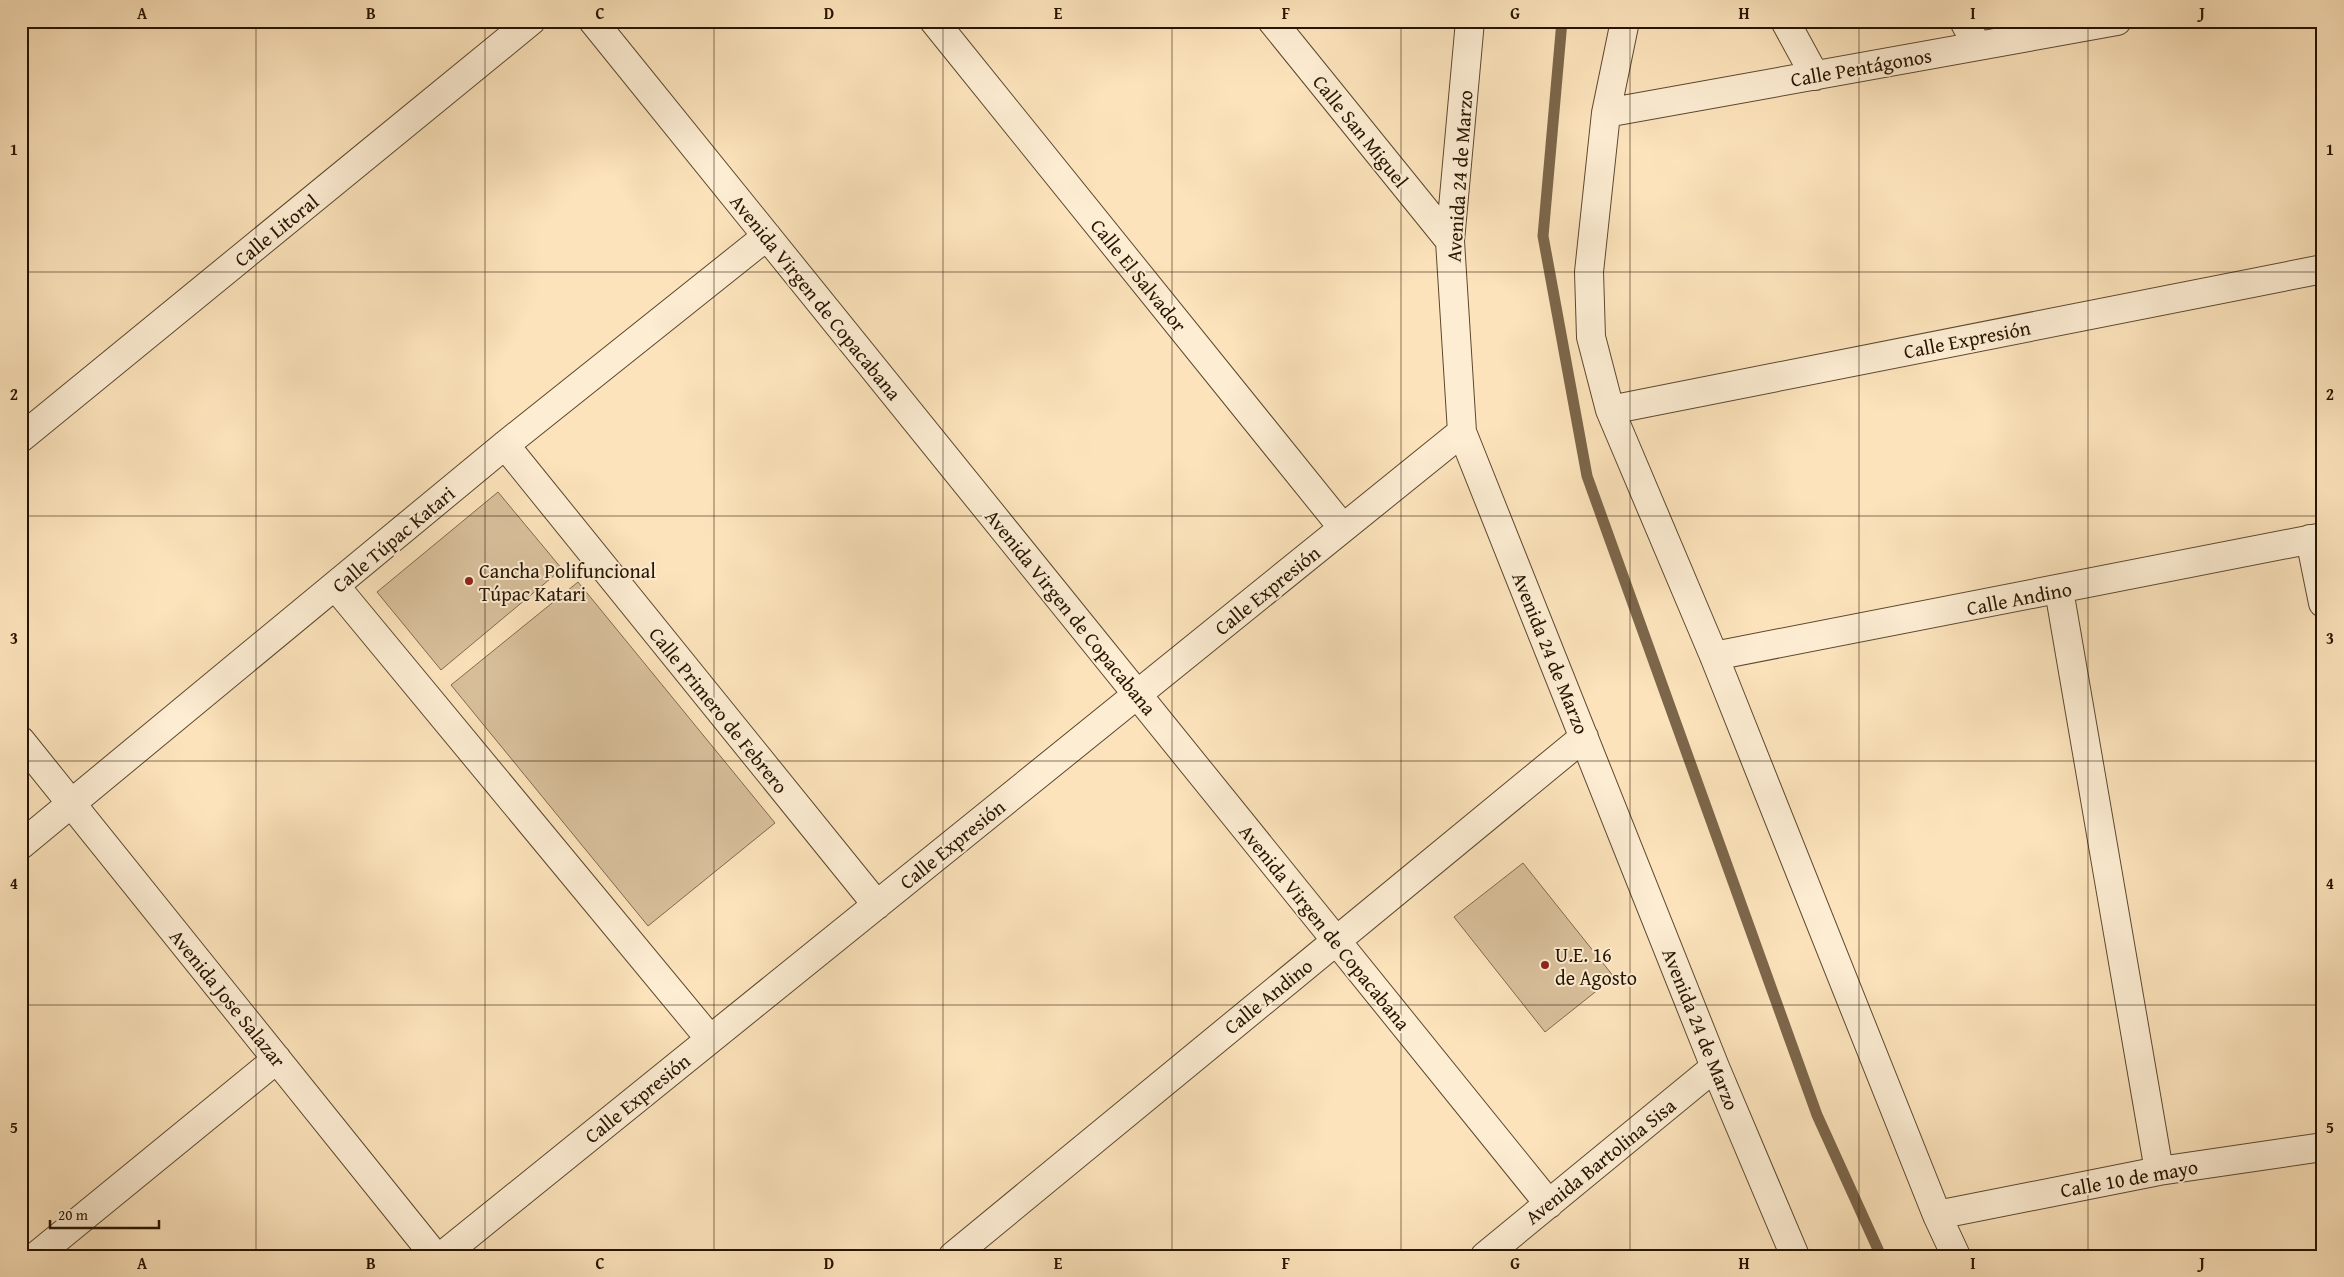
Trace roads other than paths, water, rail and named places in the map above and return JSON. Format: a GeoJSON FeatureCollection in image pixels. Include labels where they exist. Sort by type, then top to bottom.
{"type":"FeatureCollection","features":[{"type":"Feature","properties":{"kind":"street","name":"Calle Litoral"},"geometry":{"type":"LineString","coordinates":[[21,438],[532,21]]}},
{"type":"Feature","properties":{"kind":"street","name":"Avenida Virgen de Copacabana"},"geometry":{"type":"LineString","coordinates":[[593,21],[1548,1204]]}},
{"type":"Feature","properties":{"kind":"street","name":"Calle El Salvador"},"geometry":{"type":"LineString","coordinates":[[934,21],[1343,528]]}},
{"type":"Feature","properties":{"kind":"street","name":"Calle San Miguel"},"geometry":{"type":"LineString","coordinates":[[1272,21],[1450,241]]}},
{"type":"Feature","properties":{"kind":"street","name":"Avenida 24 de Marzo"},"geometry":{"type":"LineString","coordinates":[[1470,21],[1450,241],[1462,432],[1715,1067],[1795,1256]]}},
{"type":"Feature","properties":{"kind":"street"},"geometry":{"type":"LineString","coordinates":[[1625,21],[1606,113],[1589,272],[1591,337],[1610,410],[1714,656],[1937,1215],[1956,1256]]}},
{"type":"Feature","properties":{"kind":"street"},"geometry":{"type":"LineString","coordinates":[[1785,21],[1814,76]]}},
{"type":"Feature","properties":{"kind":"street"},"geometry":{"type":"LineString","coordinates":[[1964,21],[1977,46]]}},
{"type":"Feature","properties":{"kind":"street","name":"Calle Pentágonos"},"geometry":{"type":"LineString","coordinates":[[1606,113],[2117,21]]}},
{"type":"Feature","properties":{"kind":"street","name":"Calle Túpac Katari"},"geometry":{"type":"LineString","coordinates":[[21,846],[336,587],[505,445],[767,236]]}},
{"type":"Feature","properties":{"kind":"street","name":"Calle Expresión"},"geometry":{"type":"LineString","coordinates":[[1610,410],[2323,269]]}},
{"type":"Feature","properties":{"kind":"street","name":"Calle Expresión"},"geometry":{"type":"LineString","coordinates":[[442,1256],[1462,432]]}},
{"type":"Feature","properties":{"kind":"street","name":"Calle Primero de Febrero"},"geometry":{"type":"LineString","coordinates":[[505,445],[876,905]]}},
{"type":"Feature","properties":{"kind":"street"},"geometry":{"type":"LineString","coordinates":[[2316,538],[2323,604]]}},
{"type":"Feature","properties":{"kind":"street","name":"Calle Andino"},"geometry":{"type":"LineString","coordinates":[[1714,656],[2059,590],[2316,538]]}},
{"type":"Feature","properties":{"kind":"street"},"geometry":{"type":"LineString","coordinates":[[336,587],[710,1039]]}},
{"type":"Feature","properties":{"kind":"street"},"geometry":{"type":"LineString","coordinates":[[2059,590],[2159,1171]]}},
{"type":"Feature","properties":{"kind":"street","name":"Calle Andino"},"geometry":{"type":"LineString","coordinates":[[953,1256],[1584,737]]}},
{"type":"Feature","properties":{"kind":"street","name":"Avenida Jose Salazar"},"geometry":{"type":"LineString","coordinates":[[21,741],[435,1256]]}},
{"type":"Feature","properties":{"kind":"street"},"geometry":{"type":"LineString","coordinates":[[36,1256],[277,1059]]}},
{"type":"Feature","properties":{"kind":"street","name":"Avenida Bartolina Sisa"},"geometry":{"type":"LineString","coordinates":[[1485,1256],[1715,1067]]}},
{"type":"Feature","properties":{"kind":"street","name":"Calle 10 de mayo"},"geometry":{"type":"LineString","coordinates":[[1937,1215],[2159,1171],[2323,1147]]}},
{"type":"Feature","properties":{"kind":"waterway"},"geometry":{"type":"LineString","coordinates":[[1562,21],[1543,236],[1587,476],[1817,1115],[1881,1256]]}},
{"type":"Feature","properties":{"kind":"place","name":"Cancha Polifuncional Túpac Katari"},"geometry":{"type":"Point","coordinates":[469,581]}},
{"type":"Feature","properties":{"kind":"place","name":"U.E. 16 de Agosto"},"geometry":{"type":"Point","coordinates":[1545,965]}}]}
